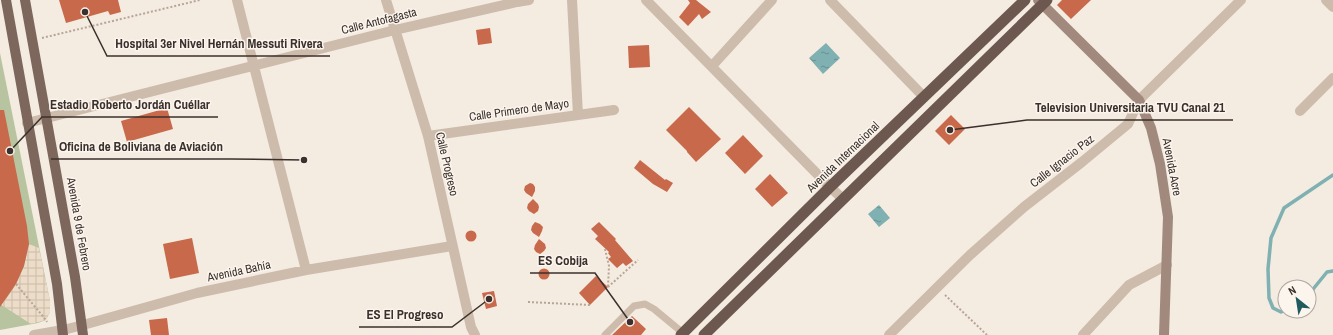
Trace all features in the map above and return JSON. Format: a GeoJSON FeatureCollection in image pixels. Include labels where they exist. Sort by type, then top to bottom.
{"type":"FeatureCollection","features":[{"type":"Feature","properties":{"kind":"highway","name":"Avenida Internacional"},"geometry":{"type":"LineString","coordinates":[[682,334],[830,187],[1025,0]]}},
{"type":"Feature","properties":{"kind":"highway"},"geometry":{"type":"LineString","coordinates":[[704,335],[1042,2]]}},
{"type":"Feature","properties":{"kind":"main road"},"geometry":{"type":"LineString","coordinates":[[6,0],[56,284],[63,332]]}},
{"type":"Feature","properties":{"kind":"main road","name":"Avenida 9 de Febrero"},"geometry":{"type":"LineString","coordinates":[[25,0],[76,277],[83,330]]}},
{"type":"Feature","properties":{"kind":"main road","name":"Avenida Acre"},"geometry":{"type":"LineString","coordinates":[[1042,2],[1139,100],[1151,128],[1160,164],[1168,218],[1164,335]]}},
{"type":"Feature","properties":{"kind":"street"},"geometry":{"type":"LineString","coordinates":[[236,0],[306,270]]}},
{"type":"Feature","properties":{"kind":"street","name":"Calle Progreso"},"geometry":{"type":"LineString","coordinates":[[386,0],[428,136],[470,327],[475,335]]}},
{"type":"Feature","properties":{"kind":"street","name":"Calle Antofagasta"},"geometry":{"type":"LineString","coordinates":[[27,123],[395,30],[529,0]]}},
{"type":"Feature","properties":{"kind":"street"},"geometry":{"type":"LineString","coordinates":[[572,0],[578,115]]}},
{"type":"Feature","properties":{"kind":"street"},"geometry":{"type":"LineString","coordinates":[[646,0],[843,199]]}},
{"type":"Feature","properties":{"kind":"street"},"geometry":{"type":"LineString","coordinates":[[712,66],[772,0]]}},
{"type":"Feature","properties":{"kind":"street"},"geometry":{"type":"LineString","coordinates":[[830,0],[924,97]]}},
{"type":"Feature","properties":{"kind":"street","name":"Calle Ignacio Paz"},"geometry":{"type":"LineString","coordinates":[[889,335],[970,255],[1024,207],[1128,124],[1139,100],[1241,0]]}},
{"type":"Feature","properties":{"kind":"street"},"geometry":{"type":"LineString","coordinates":[[1326,0],[1333,7]]}},
{"type":"Feature","properties":{"kind":"street"},"geometry":{"type":"LineString","coordinates":[[1300,111],[1333,78]]}},
{"type":"Feature","properties":{"kind":"street","name":"Calle Primero de Mayo"},"geometry":{"type":"LineString","coordinates":[[428,136],[614,110]]}},
{"type":"Feature","properties":{"kind":"street","name":"Avenida Bahía"},"geometry":{"type":"LineString","coordinates":[[34,335],[83,330],[197,294],[306,270],[452,246]]}},
{"type":"Feature","properties":{"kind":"street"},"geometry":{"type":"LineString","coordinates":[[1082,335],[1129,285],[1167,265]]}},
{"type":"Feature","properties":{"kind":"lane"},"geometry":{"type":"LineString","coordinates":[[605,335],[634,306],[645,304],[654,309],[682,334]]}},
{"type":"Feature","properties":{"kind":"path"},"geometry":{"type":"LineString","coordinates":[[32,40],[200,0]]}},
{"type":"Feature","properties":{"kind":"path"},"geometry":{"type":"LineString","coordinates":[[605,249],[609,266],[608,287],[638,260]]}},
{"type":"Feature","properties":{"kind":"path"},"geometry":{"type":"LineString","coordinates":[[16,284],[46,320],[48,333]]}},
{"type":"Feature","properties":{"kind":"path"},"geometry":{"type":"LineString","coordinates":[[938,286],[956,306],[987,335]]}},
{"type":"Feature","properties":{"kind":"path"},"geometry":{"type":"LineString","coordinates":[[528,302],[590,305]]}},
{"type":"Feature","properties":{"kind":"green space"},"geometry":{"type":"Polygon","coordinates":[[[0,53],[50,301],[50,312],[46,320],[38,323],[0,330],[0,53]]]}},
{"type":"Feature","properties":{"kind":"shaded area"},"geometry":{"type":"Polygon","coordinates":[[[29,244],[39,248],[50,301],[50,312],[46,320],[31,324],[0,304],[6,299],[16,284],[24,266],[29,244]]]}},
{"type":"Feature","properties":{"kind":"water"},"geometry":{"type":"Polygon","coordinates":[[[826,43],[840,58],[823,74],[809,58],[826,43]]]}},
{"type":"Feature","properties":{"kind":"water"},"geometry":{"type":"Polygon","coordinates":[[[879,205],[890,218],[879,227],[868,214],[879,205]]]}},
{"type":"Feature","properties":{"kind":"building"},"geometry":{"type":"Polygon","coordinates":[[[59,0],[118,0],[121,12],[110,15],[108,11],[66,23],[59,0]]]}},
{"type":"Feature","properties":{"kind":"building"},"geometry":{"type":"Polygon","coordinates":[[[688,0],[696,0],[711,12],[702,19],[699,14],[688,26],[679,17],[690,3],[688,0]]]}},
{"type":"Feature","properties":{"kind":"building"},"geometry":{"type":"Polygon","coordinates":[[[1062,0],[1091,0],[1071,19],[1057,5],[1062,0]]]}},
{"type":"Feature","properties":{"kind":"building"},"geometry":{"type":"Polygon","coordinates":[[[490,28],[492,43],[478,45],[476,30],[490,28]]]}},
{"type":"Feature","properties":{"kind":"building"},"geometry":{"type":"Polygon","coordinates":[[[649,45],[650,67],[629,68],[628,46],[649,45]]]}},
{"type":"Feature","properties":{"kind":"building"},"geometry":{"type":"Polygon","coordinates":[[[689,107],[721,139],[696,162],[666,130],[689,107]]]}},
{"type":"Feature","properties":{"kind":"building"},"geometry":{"type":"Polygon","coordinates":[[[167,108],[173,129],[127,142],[121,121],[167,108]]]}},
{"type":"Feature","properties":{"kind":"building"},"geometry":{"type":"Polygon","coordinates":[[[0,110],[4,110],[27,226],[29,244],[24,266],[16,284],[0,307],[0,110]]]}},
{"type":"Feature","properties":{"kind":"building"},"geometry":{"type":"Polygon","coordinates":[[[951,115],[965,129],[949,145],[935,131],[951,115]]]}},
{"type":"Feature","properties":{"kind":"building"},"geometry":{"type":"Polygon","coordinates":[[[743,135],[763,156],[745,174],[725,153],[743,135]]]}},
{"type":"Feature","properties":{"kind":"building"},"geometry":{"type":"Polygon","coordinates":[[[640,160],[665,180],[666,179],[673,183],[667,192],[653,184],[634,168],[640,160]]]}},
{"type":"Feature","properties":{"kind":"building"},"geometry":{"type":"Polygon","coordinates":[[[770,174],[788,193],[772,207],[755,189],[770,174]]]}},
{"type":"Feature","properties":{"kind":"building"},"geometry":{"type":"Polygon","coordinates":[[[530,183],[535,187],[532,197],[524,190],[525,186],[530,183]]]}},
{"type":"Feature","properties":{"kind":"building"},"geometry":{"type":"Polygon","coordinates":[[[533,199],[539,207],[538,211],[534,214],[527,208],[528,204],[533,199]]]}},
{"type":"Feature","properties":{"kind":"building"},"geometry":{"type":"Polygon","coordinates":[[[535,222],[543,227],[539,237],[531,230],[535,222]]]}},
{"type":"Feature","properties":{"kind":"building"},"geometry":{"type":"Polygon","coordinates":[[[599,222],[616,239],[615,240],[633,261],[626,266],[623,263],[617,268],[608,259],[611,257],[608,253],[609,252],[595,239],[598,236],[591,229],[599,222]]]}},
{"type":"Feature","properties":{"kind":"building"},"geometry":{"type":"Polygon","coordinates":[[[471,230],[475,232],[477,236],[475,240],[471,242],[467,240],[465,236],[467,232],[471,230]]]}},
{"type":"Feature","properties":{"kind":"building"},"geometry":{"type":"Polygon","coordinates":[[[192,238],[199,273],[170,279],[163,244],[192,238]]]}},
{"type":"Feature","properties":{"kind":"building"},"geometry":{"type":"Polygon","coordinates":[[[539,239],[545,244],[546,248],[540,254],[534,249],[539,239]]]}},
{"type":"Feature","properties":{"kind":"building"},"geometry":{"type":"Polygon","coordinates":[[[544,268],[548,270],[550,274],[548,278],[544,280],[540,278],[538,274],[540,270],[544,268]]]}},
{"type":"Feature","properties":{"kind":"building"},"geometry":{"type":"Polygon","coordinates":[[[596,276],[608,287],[590,305],[579,293],[596,276]]]}},
{"type":"Feature","properties":{"kind":"building"},"geometry":{"type":"Polygon","coordinates":[[[494,291],[497,306],[486,309],[482,293],[494,291]]]}},
{"type":"Feature","properties":{"kind":"building"},"geometry":{"type":"Polygon","coordinates":[[[632,316],[646,329],[641,335],[612,335],[632,316]]]}},
{"type":"Feature","properties":{"kind":"building"},"geometry":{"type":"Polygon","coordinates":[[[167,318],[169,335],[151,335],[149,320],[167,318]]]}},
{"type":"Feature","properties":{"kind":"waterway"},"geometry":{"type":"LineString","coordinates":[[1277,310],[1273,308],[1269,298],[1268,269],[1271,238],[1284,208],[1333,175]]}},
{"type":"Feature","properties":{"kind":"waterway"},"geometry":{"type":"LineString","coordinates":[[1317,284],[1327,272],[1333,271]]}},
{"type":"Feature","properties":{"kind":"place","name":"Hospital 3er Nivel Hernán Messuti Rivera"},"geometry":{"type":"Point","coordinates":[85,12]}},
{"type":"Feature","properties":{"kind":"place","name":"Television Universitaria TVU Canal 21"},"geometry":{"type":"Point","coordinates":[950,130]}},
{"type":"Feature","properties":{"kind":"place","name":"Estadio Roberto Jordán Cuéllar"},"geometry":{"type":"Point","coordinates":[10,151]}},
{"type":"Feature","properties":{"kind":"place","name":"Oficina de Boliviana de Aviación"},"geometry":{"type":"Point","coordinates":[304,160]}},
{"type":"Feature","properties":{"kind":"place","name":"ES El Progreso"},"geometry":{"type":"Point","coordinates":[489,299]}},
{"type":"Feature","properties":{"kind":"place","name":"ES Cobija"},"geometry":{"type":"Point","coordinates":[630,322]}}]}
